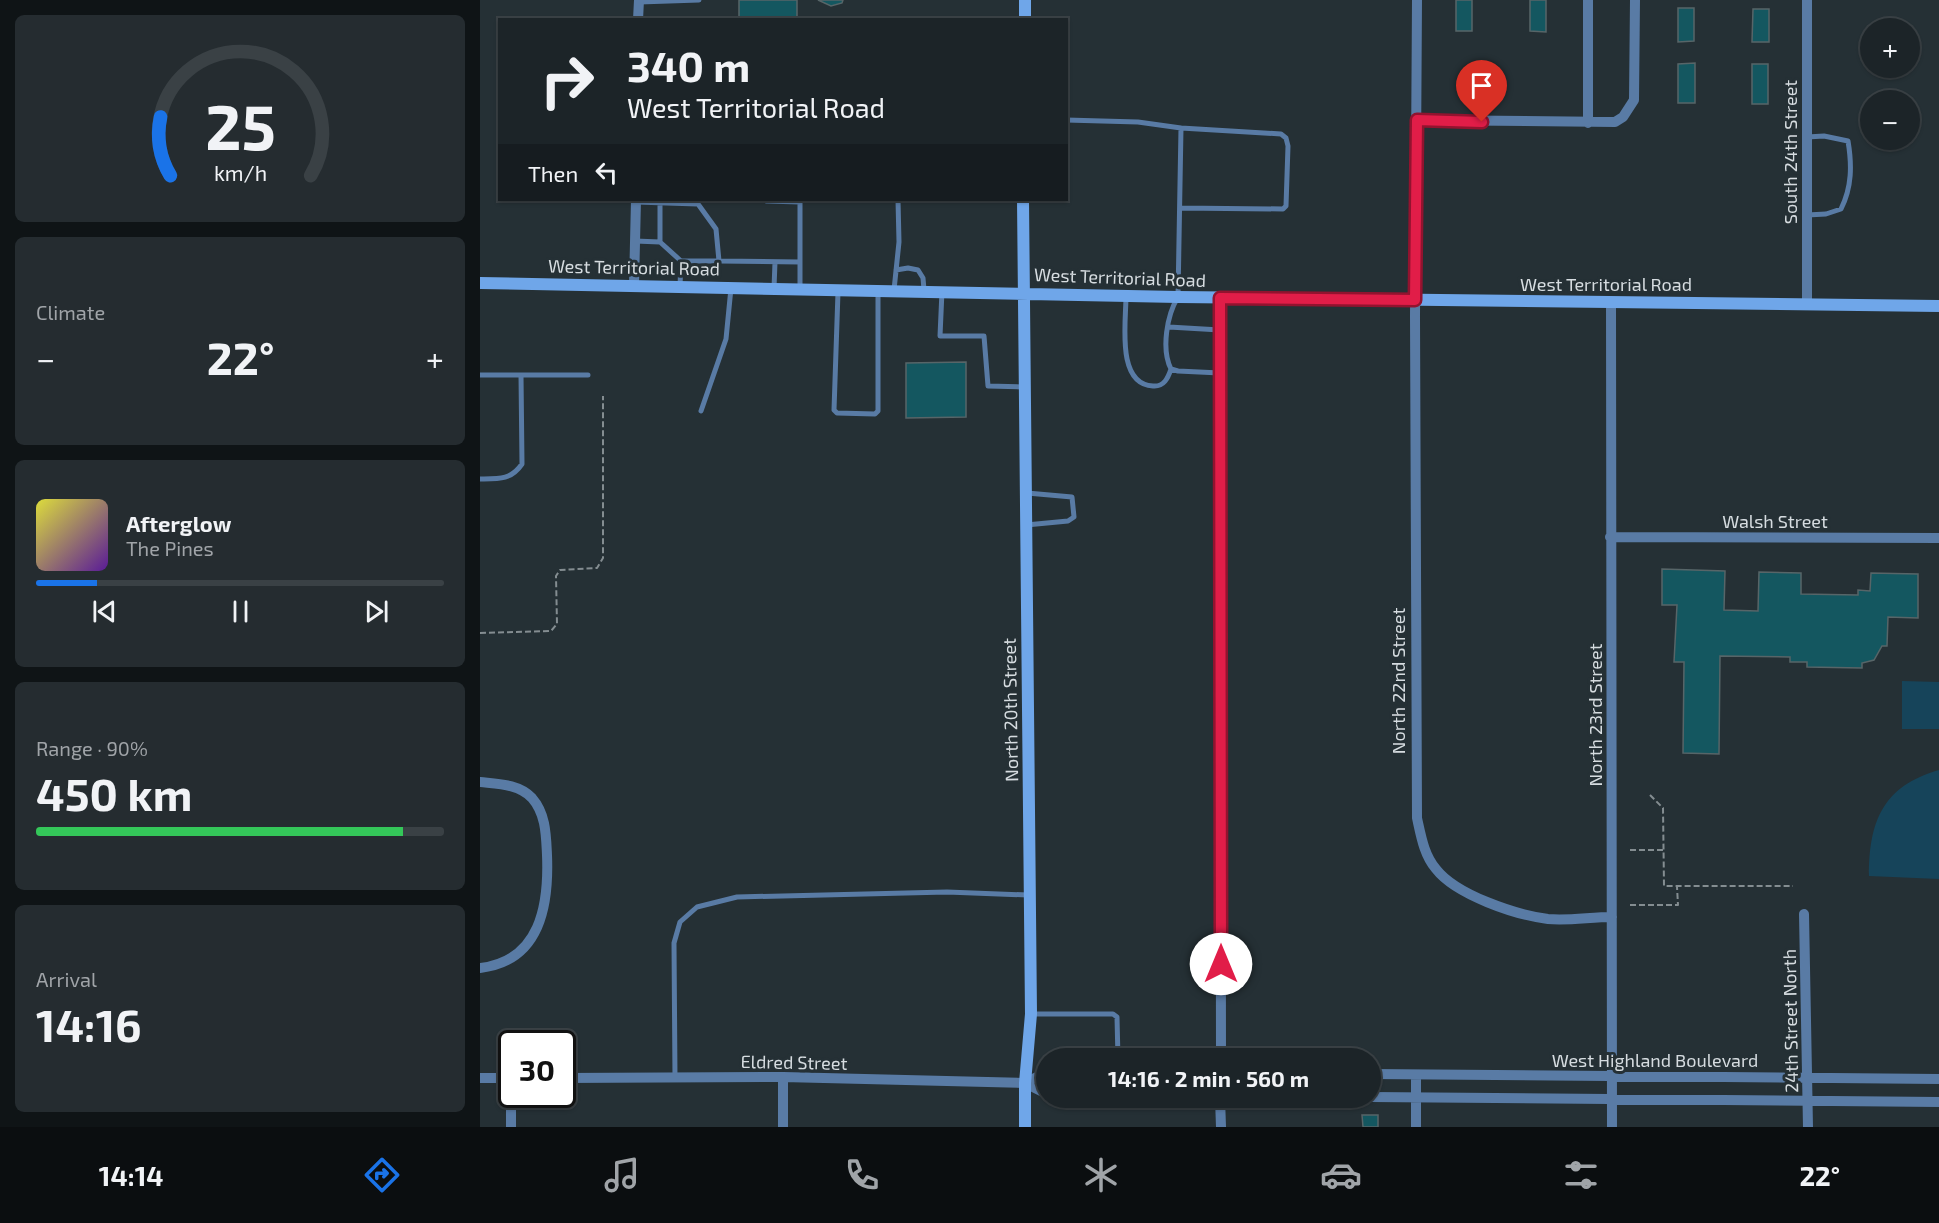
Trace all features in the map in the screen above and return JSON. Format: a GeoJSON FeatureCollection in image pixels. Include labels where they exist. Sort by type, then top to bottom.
{"type":"FeatureCollection","features":[{"type":"Feature","properties":{"kind":"street"},"geometry":{"type":"LineString","coordinates":[[1025,0],[1025,18]]}},
{"type":"Feature","properties":{"kind":"street","name":"North 22nd Street"},"geometry":{"type":"LineString","coordinates":[[1417,0],[1415,784],[1417,818],[1423,847],[1436,870],[1450,881],[1467,892],[1527,916],[1550,919],[1612,917]]}},
{"type":"Feature","properties":{"kind":"street"},"geometry":{"type":"LineString","coordinates":[[1588,0],[1588,123]]}},
{"type":"Feature","properties":{"kind":"street"},"geometry":{"type":"LineString","coordinates":[[1417,120],[1615,122],[1623,117],[1634,100],[1635,0]]}},
{"type":"Feature","properties":{"kind":"street","name":"South 24th Street"},"geometry":{"type":"LineString","coordinates":[[1807,0],[1807,304]]}},
{"type":"Feature","properties":{"kind":"street"},"geometry":{"type":"LineString","coordinates":[[638,18],[639,1]]}},
{"type":"Feature","properties":{"kind":"street"},"geometry":{"type":"LineString","coordinates":[[634,285],[636,201]]}},
{"type":"Feature","properties":{"kind":"street","name":"North 20th Street"},"geometry":{"type":"LineString","coordinates":[[1023,201],[1031,1014],[1025,1083],[1025,1127]]}},
{"type":"Feature","properties":{"kind":"street","name":"West Territorial Road"},"geometry":{"type":"LineString","coordinates":[[480,283],[1023,292],[1220,298],[1939,306]]}},
{"type":"Feature","properties":{"kind":"street"},"geometry":{"type":"LineString","coordinates":[[1220,298],[1221,1048]]}},
{"type":"Feature","properties":{"kind":"street","name":"North 23rd Street"},"geometry":{"type":"LineString","coordinates":[[1611,302],[1612,1127]]}},
{"type":"Feature","properties":{"kind":"street","name":"Walsh Street"},"geometry":{"type":"LineString","coordinates":[[1610,537],[1939,538]]}},
{"type":"Feature","properties":{"kind":"street"},"geometry":{"type":"LineString","coordinates":[[480,782],[504,784],[521,790],[531,797],[540,810],[546,830],[548,873],[546,901],[540,923],[530,942],[509,959],[480,968]]}},
{"type":"Feature","properties":{"kind":"street","name":"24th Street North"},"geometry":{"type":"LineString","coordinates":[[1804,914],[1808,1127]]}},
{"type":"Feature","properties":{"kind":"street","name":"West Highland Boulevard"},"geometry":{"type":"LineString","coordinates":[[1381,1074],[1939,1079]]}},
{"type":"Feature","properties":{"kind":"street"},"geometry":{"type":"LineString","coordinates":[[1416,1075],[1416,1127]]}},
{"type":"Feature","properties":{"kind":"street"},"geometry":{"type":"LineString","coordinates":[[783,1077],[783,1127]]}},
{"type":"Feature","properties":{"kind":"street","name":"Eldred Street"},"geometry":{"type":"LineString","coordinates":[[576,1078],[783,1077],[1025,1083]]}},
{"type":"Feature","properties":{"kind":"street"},"geometry":{"type":"LineString","coordinates":[[480,1078],[498,1078]]}},
{"type":"Feature","properties":{"kind":"street"},"geometry":{"type":"LineString","coordinates":[[1025,1083],[1036,1078]]}},
{"type":"Feature","properties":{"kind":"street"},"geometry":{"type":"LineString","coordinates":[[1025,1083],[1036,1088]]}},
{"type":"Feature","properties":{"kind":"street"},"geometry":{"type":"LineString","coordinates":[[1381,1097],[1939,1102]]}},
{"type":"Feature","properties":{"kind":"street"},"geometry":{"type":"LineString","coordinates":[[511,1108],[511,1127]]}},
{"type":"Feature","properties":{"kind":"street"},"geometry":{"type":"LineString","coordinates":[[1220,1108],[1221,1127]]}},
{"type":"Feature","properties":{"kind":"lane"},"geometry":{"type":"LineString","coordinates":[[639,1],[699,0]]}},
{"type":"Feature","properties":{"kind":"lane"},"geometry":{"type":"LineString","coordinates":[[1068,120],[1138,122],[1181,128],[1281,134],[1286,138],[1288,146],[1286,206],[1283,209],[1180,208]]}},
{"type":"Feature","properties":{"kind":"lane"},"geometry":{"type":"LineString","coordinates":[[1181,128],[1178,297],[1170,310],[1167,360],[1172,369],[1194,374],[1220,373]]}},
{"type":"Feature","properties":{"kind":"lane"},"geometry":{"type":"LineString","coordinates":[[1806,215],[1826,214],[1840,209],[1849,191],[1851,158],[1848,141],[1824,136],[1807,137]]}},
{"type":"Feature","properties":{"kind":"lane"},"geometry":{"type":"LineString","coordinates":[[636,201],[698,204],[716,229],[719,261]]}},
{"type":"Feature","properties":{"kind":"lane"},"geometry":{"type":"LineString","coordinates":[[766,201],[800,202],[800,288]]}},
{"type":"Feature","properties":{"kind":"lane"},"geometry":{"type":"LineString","coordinates":[[894,290],[897,270],[898,201]]}},
{"type":"Feature","properties":{"kind":"lane"},"geometry":{"type":"LineString","coordinates":[[660,203],[660,242]]}},
{"type":"Feature","properties":{"kind":"lane"},"geometry":{"type":"LineString","coordinates":[[635,241],[660,242],[681,261],[800,262]]}},
{"type":"Feature","properties":{"kind":"lane"},"geometry":{"type":"LineString","coordinates":[[680,286],[681,261]]}},
{"type":"Feature","properties":{"kind":"lane"},"geometry":{"type":"LineString","coordinates":[[774,288],[775,262]]}},
{"type":"Feature","properties":{"kind":"lane"},"geometry":{"type":"LineString","coordinates":[[897,270],[908,268],[918,270],[923,278],[924,290]]}},
{"type":"Feature","properties":{"kind":"lane"},"geometry":{"type":"LineString","coordinates":[[701,411],[726,339],[731,287]]}},
{"type":"Feature","properties":{"kind":"lane"},"geometry":{"type":"LineString","coordinates":[[838,289],[834,410],[837,413],[875,414],[878,411],[878,290]]}},
{"type":"Feature","properties":{"kind":"lane"},"geometry":{"type":"LineString","coordinates":[[942,291],[940,336],[984,336],[988,386],[1024,387]]}},
{"type":"Feature","properties":{"kind":"lane"},"geometry":{"type":"LineString","coordinates":[[1126,296],[1126,359],[1130,372],[1146,385],[1157,386],[1165,382],[1172,369]]}},
{"type":"Feature","properties":{"kind":"lane"},"geometry":{"type":"LineString","coordinates":[[1169,327],[1220,330]]}},
{"type":"Feature","properties":{"kind":"lane"},"geometry":{"type":"LineString","coordinates":[[480,375],[588,375]]}},
{"type":"Feature","properties":{"kind":"lane"},"geometry":{"type":"LineString","coordinates":[[480,479],[502,479],[515,475],[522,464],[521,375]]}},
{"type":"Feature","properties":{"kind":"lane"},"geometry":{"type":"LineString","coordinates":[[1025,493],[1068,495],[1074,500],[1071,520],[1025,525]]}},
{"type":"Feature","properties":{"kind":"lane"},"geometry":{"type":"LineString","coordinates":[[675,1078],[674,943],[680,922],[697,907],[737,897],[947,892],[1030,895]]}},
{"type":"Feature","properties":{"kind":"lane"},"geometry":{"type":"LineString","coordinates":[[1031,1014],[1113,1014],[1117,1017],[1118,1048]]}},
{"type":"Feature","properties":{"kind":"path"},"geometry":{"type":"LineString","coordinates":[[480,633],[551,631],[557,624],[556,576],[560,570],[597,568],[603,558],[603,396]]}},
{"type":"Feature","properties":{"kind":"path"},"geometry":{"type":"LineString","coordinates":[[1650,795],[1663,808],[1664,886],[1793,886]]}},
{"type":"Feature","properties":{"kind":"path"},"geometry":{"type":"LineString","coordinates":[[1630,850],[1663,850]]}},
{"type":"Feature","properties":{"kind":"path"},"geometry":{"type":"LineString","coordinates":[[1630,905],[1678,905],[1677,886]]}},
{"type":"Feature","properties":{"kind":"shaded area"},"geometry":{"type":"Polygon","coordinates":[[[1902,681],[1939,682],[1939,729],[1902,729],[1902,681]]]}},
{"type":"Feature","properties":{"kind":"shaded area"},"geometry":{"type":"Polygon","coordinates":[[[1939,770],[1939,879],[1869,876],[1872,838],[1883,808],[1904,786],[1939,770]]]}},
{"type":"Feature","properties":{"kind":"building"},"geometry":{"type":"Polygon","coordinates":[[[739,0],[797,0],[797,18],[739,18],[739,0]]]}},
{"type":"Feature","properties":{"kind":"building"},"geometry":{"type":"Polygon","coordinates":[[[818,0],[843,0],[842,3],[831,6],[818,0]]]}},
{"type":"Feature","properties":{"kind":"building"},"geometry":{"type":"Polygon","coordinates":[[[1456,0],[1472,0],[1472,31],[1456,31],[1456,0]]]}},
{"type":"Feature","properties":{"kind":"building"},"geometry":{"type":"Polygon","coordinates":[[[1530,0],[1546,0],[1546,32],[1530,31],[1530,0]]]}},
{"type":"Feature","properties":{"kind":"building"},"geometry":{"type":"Polygon","coordinates":[[[1678,8],[1694,8],[1694,41],[1678,42],[1678,8]]]}},
{"type":"Feature","properties":{"kind":"building"},"geometry":{"type":"Polygon","coordinates":[[[1753,9],[1769,9],[1769,42],[1752,42],[1753,9]]]}},
{"type":"Feature","properties":{"kind":"building"},"geometry":{"type":"Polygon","coordinates":[[[1695,63],[1695,103],[1678,103],[1678,64],[1695,63]]]}},
{"type":"Feature","properties":{"kind":"building"},"geometry":{"type":"Polygon","coordinates":[[[1752,64],[1768,64],[1768,104],[1752,104],[1752,64]]]}},
{"type":"Feature","properties":{"kind":"building"},"geometry":{"type":"Polygon","coordinates":[[[966,362],[966,417],[906,418],[906,363],[966,362]]]}},
{"type":"Feature","properties":{"kind":"building"},"geometry":{"type":"Polygon","coordinates":[[[1662,569],[1725,571],[1724,610],[1758,611],[1759,572],[1801,573],[1801,594],[1858,595],[1858,590],[1870,591],[1871,573],[1918,574],[1918,618],[1888,617],[1887,646],[1882,646],[1874,660],[1862,663],[1862,668],[1807,667],[1807,662],[1790,662],[1790,657],[1720,656],[1719,754],[1683,753],[1684,662],[1674,662],[1677,605],[1662,605],[1662,569]]]}},
{"type":"Feature","properties":{"kind":"building"},"geometry":{"type":"Polygon","coordinates":[[[1362,1115],[1378,1115],[1378,1127],[1363,1127],[1362,1115]]]}},
{"type":"Feature","properties":{"kind":"route"},"geometry":{"type":"LineString","coordinates":[[1221,964],[1220,298],[1415,300],[1417,120],[1482,122]]}}]}
